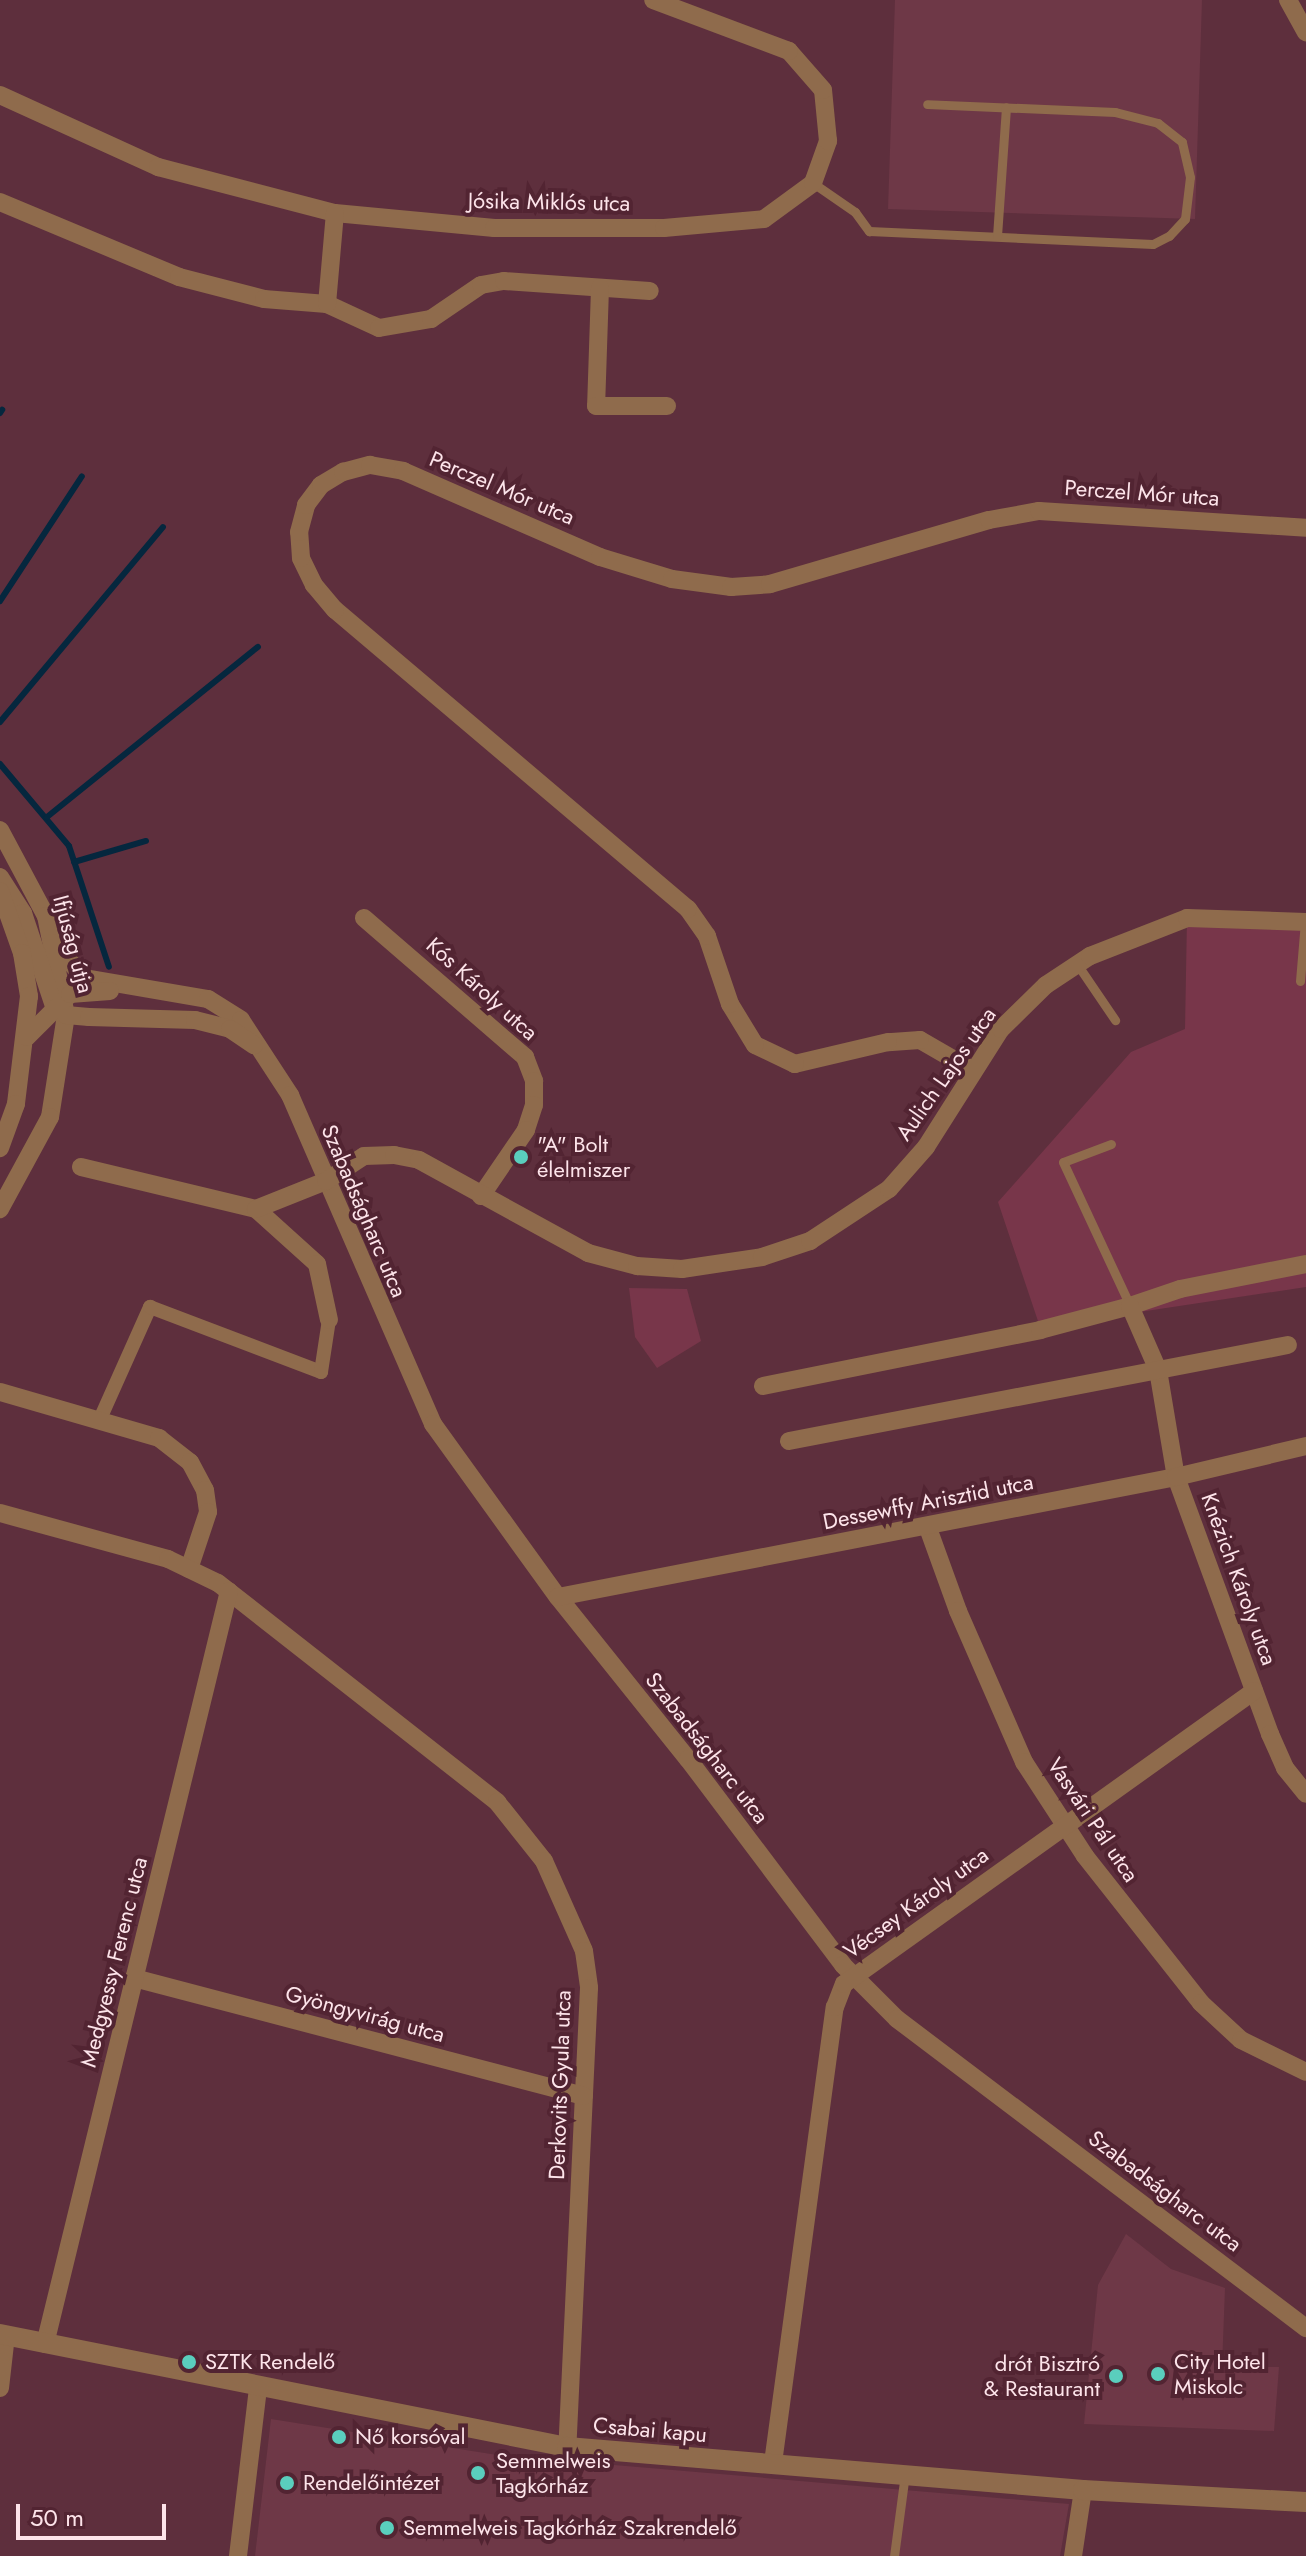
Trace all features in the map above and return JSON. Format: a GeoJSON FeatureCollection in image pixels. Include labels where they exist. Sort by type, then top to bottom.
{"type":"FeatureCollection","features":[{"type":"Feature","properties":{"kind":"street"},"geometry":{"type":"LineString","coordinates":[[653,0],[789,51],[806,70],[823,90],[828,141],[813,183]]}},
{"type":"Feature","properties":{"kind":"street"},"geometry":{"type":"LineString","coordinates":[[1288,0],[1304,29]]}},
{"type":"Feature","properties":{"kind":"street","name":"Jósika Miklós utca"},"geometry":{"type":"LineString","coordinates":[[0,95],[158,167],[335,213],[494,228],[664,228],[764,219],[813,183]]}},
{"type":"Feature","properties":{"kind":"street"},"geometry":{"type":"LineString","coordinates":[[0,202],[179,277],[264,299],[327,304],[379,328],[431,319],[481,285],[650,291]]}},
{"type":"Feature","properties":{"kind":"street"},"geometry":{"type":"LineString","coordinates":[[327,304],[335,213]]}},
{"type":"Feature","properties":{"kind":"street"},"geometry":{"type":"LineString","coordinates":[[600,288],[596,406],[667,406]]}},
{"type":"Feature","properties":{"kind":"street","name":"Perczel Mór utca"},"geometry":{"type":"LineString","coordinates":[[972,1070],[920,1040],[888,1042],[795,1064],[755,1045],[730,1004],[707,936],[688,909],[335,610],[314,585],[301,558],[299,532],[306,505],[321,485],[343,472],[370,465],[403,471],[600,557],[672,579],[731,587],[770,584],[989,520],[1039,511],[1306,528]]}},
{"type":"Feature","properties":{"kind":"street","name":"Ifjúság útja"},"geometry":{"type":"LineString","coordinates":[[0,830],[27,874],[52,943],[62,1006],[50,1117],[31,1160],[0,1209]]}},
{"type":"Feature","properties":{"kind":"street","name":"Ifjúság útja"},"geometry":{"type":"LineString","coordinates":[[0,877],[23,913],[62,1006]]}},
{"type":"Feature","properties":{"kind":"street"},"geometry":{"type":"LineString","coordinates":[[0,891],[22,953],[29,996],[27,1037],[16,1104],[0,1148]]}},
{"type":"Feature","properties":{"kind":"street","name":"Kós Károly utca"},"geometry":{"type":"LineString","coordinates":[[364,918],[525,1057],[534,1081],[534,1105],[526,1130],[481,1196]]}},
{"type":"Feature","properties":{"kind":"street","name":"Aulich Lajos utca"},"geometry":{"type":"LineString","coordinates":[[256,1209],[326,1181],[364,1156],[394,1155],[419,1160],[550,1237],[637,1266],[682,1269],[762,1257],[810,1241],[889,1189],[926,1147],[972,1070],[1001,1029],[1046,985],[1077,964],[1187,918],[1305,922]]}},
{"type":"Feature","properties":{"kind":"street","name":"Szabadságharc utca"},"geometry":{"type":"LineString","coordinates":[[52,943],[85,978],[208,999],[241,1020],[290,1095],[433,1424],[558,1597],[854,1976],[897,2019],[1306,2328]]}},
{"type":"Feature","properties":{"kind":"street","name":"Szabadságharc utca"},"geometry":{"type":"LineString","coordinates":[[62,1006],[78,991],[180,993]]}},
{"type":"Feature","properties":{"kind":"street","name":"Ifjúság útja"},"geometry":{"type":"LineString","coordinates":[[27,1037],[62,1006]]}},
{"type":"Feature","properties":{"kind":"street","name":"Szabadságharc utca"},"geometry":{"type":"LineString","coordinates":[[62,1006],[195,1020],[230,1029],[256,1046]]}},
{"type":"Feature","properties":{"kind":"street"},"geometry":{"type":"LineString","coordinates":[[81,1167],[256,1209],[317,1264],[329,1320],[321,1372],[150,1307],[100,1419]]}},
{"type":"Feature","properties":{"kind":"street"},"geometry":{"type":"LineString","coordinates":[[763,1386],[1040,1330],[1180,1289],[1306,1264]]}},
{"type":"Feature","properties":{"kind":"street","name":"Knézich Károly utca"},"geometry":{"type":"LineString","coordinates":[[1130,1306],[1158,1370],[1176,1477],[1285,1768],[1306,1794]]}},
{"type":"Feature","properties":{"kind":"street"},"geometry":{"type":"LineString","coordinates":[[789,1441],[1288,1345]]}},
{"type":"Feature","properties":{"kind":"street"},"geometry":{"type":"LineString","coordinates":[[0,1392],[159,1438],[190,1462],[205,1490],[208,1512],[189,1569]]}},
{"type":"Feature","properties":{"kind":"street","name":"Dessewffy Arisztid utca"},"geometry":{"type":"LineString","coordinates":[[558,1597],[928,1528],[1176,1477],[1306,1446]]}},
{"type":"Feature","properties":{"kind":"street","name":"Derkovits Gyula utca"},"geometry":{"type":"LineString","coordinates":[[0,1513],[189,1569],[229,1591],[497,1802],[544,1861],[584,1951],[589,1988],[567,2447]]}},
{"type":"Feature","properties":{"kind":"street","name":"Vasvári Pál utca"},"geometry":{"type":"LineString","coordinates":[[928,1528],[1024,1762],[1065,1826],[1201,2003],[1241,2040],[1306,2072]]}},
{"type":"Feature","properties":{"kind":"street","name":"Medgyessy Ferenc utca"},"geometry":{"type":"LineString","coordinates":[[45,2344],[229,1591]]}},
{"type":"Feature","properties":{"kind":"street","name":"Vécsey Károly utca"},"geometry":{"type":"LineString","coordinates":[[773,2463],[835,2007],[844,1984],[1254,1691]]}},
{"type":"Feature","properties":{"kind":"street","name":"Gyöngyvirág utca"},"geometry":{"type":"LineString","coordinates":[[134,1978],[584,2096]]}},
{"type":"Feature","properties":{"kind":"street"},"geometry":{"type":"LineString","coordinates":[[0,2388],[3,2334]]}},
{"type":"Feature","properties":{"kind":"street","name":"Csabai kapu"},"geometry":{"type":"LineString","coordinates":[[3,2334],[258,2388],[567,2447],[1083,2490],[1306,2502]]}},
{"type":"Feature","properties":{"kind":"street"},"geometry":{"type":"LineString","coordinates":[[238,2556],[258,2388]]}},
{"type":"Feature","properties":{"kind":"street"},"geometry":{"type":"LineString","coordinates":[[1073,2556],[1083,2490]]}},
{"type":"Feature","properties":{"kind":"lane"},"geometry":{"type":"LineString","coordinates":[[813,183],[855,212],[869,231],[1153,244],[1169,236],[1185,219],[1190,177],[1182,142],[1158,123],[1115,112],[927,104]]}},
{"type":"Feature","properties":{"kind":"lane"},"geometry":{"type":"LineString","coordinates":[[997,236],[1006,107]]}},
{"type":"Feature","properties":{"kind":"lane"},"geometry":{"type":"LineString","coordinates":[[1300,981],[1305,922]]}},
{"type":"Feature","properties":{"kind":"lane"},"geometry":{"type":"LineString","coordinates":[[1077,964],[1115,1020]]}},
{"type":"Feature","properties":{"kind":"lane"},"geometry":{"type":"LineString","coordinates":[[1111,1144],[1063,1162],[1130,1306]]}},
{"type":"Feature","properties":{"kind":"lane"},"geometry":{"type":"LineString","coordinates":[[894,2556],[905,2474]]}},
{"type":"Feature","properties":{"kind":"shaded area"},"geometry":{"type":"Polygon","coordinates":[[[895,0],[1202,0],[1195,219],[888,209],[895,0]]]}},
{"type":"Feature","properties":{"kind":"shaded area"},"geometry":{"type":"Polygon","coordinates":[[[1187,918],[1306,924],[1306,1287],[1040,1327],[998,1202],[1131,1052],[1185,1029],[1187,918]]]}},
{"type":"Feature","properties":{"kind":"shaded area"},"geometry":{"type":"Polygon","coordinates":[[[629,1288],[687,1289],[701,1341],[657,1368],[635,1337],[629,1288]]]}},
{"type":"Feature","properties":{"kind":"shaded area"},"geometry":{"type":"Polygon","coordinates":[[[1126,2234],[1171,2269],[1225,2288],[1222,2367],[1279,2367],[1274,2431],[1084,2424],[1098,2285],[1126,2234]]]}},
{"type":"Feature","properties":{"kind":"shaded area","name":"Semmelweis Tagkórház"},"geometry":{"type":"Polygon","coordinates":[[[271,2419],[497,2455],[1069,2504],[1060,2556],[255,2556],[271,2419]]]}},
{"type":"Feature","properties":{"kind":"waterway"},"geometry":{"type":"LineString","coordinates":[[0,601],[82,476]]}},
{"type":"Feature","properties":{"kind":"waterway"},"geometry":{"type":"LineString","coordinates":[[0,722],[163,527]]}},
{"type":"Feature","properties":{"kind":"waterway"},"geometry":{"type":"LineString","coordinates":[[47,817],[258,647]]}},
{"type":"Feature","properties":{"kind":"waterway"},"geometry":{"type":"LineString","coordinates":[[0,764],[69,846],[109,967]]}},
{"type":"Feature","properties":{"kind":"waterway"},"geometry":{"type":"LineString","coordinates":[[74,862],[146,841]]}},
{"type":"Feature","properties":{"kind":"place","name":"\"A\" Bolt élelmiszer"},"geometry":{"type":"Point","coordinates":[521,1157]}},
{"type":"Feature","properties":{"kind":"place","name":"SZTK Rendelő"},"geometry":{"type":"Point","coordinates":[189,2362]}},
{"type":"Feature","properties":{"kind":"place","name":"City Hotel Miskolc"},"geometry":{"type":"Point","coordinates":[1158,2374]}},
{"type":"Feature","properties":{"kind":"place","name":"drót Bisztró & Restaurant"},"geometry":{"type":"Point","coordinates":[1116,2376]}},
{"type":"Feature","properties":{"kind":"place","name":"Nő korsóval"},"geometry":{"type":"Point","coordinates":[339,2437]}},
{"type":"Feature","properties":{"kind":"place","name":"Semmelweis Tagkórház"},"geometry":{"type":"Point","coordinates":[478,2473]}},
{"type":"Feature","properties":{"kind":"place","name":"Rendelőintézet"},"geometry":{"type":"Point","coordinates":[287,2483]}},
{"type":"Feature","properties":{"kind":"place","name":"Semmelweis Tagkórház Szakrendelő"},"geometry":{"type":"Point","coordinates":[387,2528]}}]}
